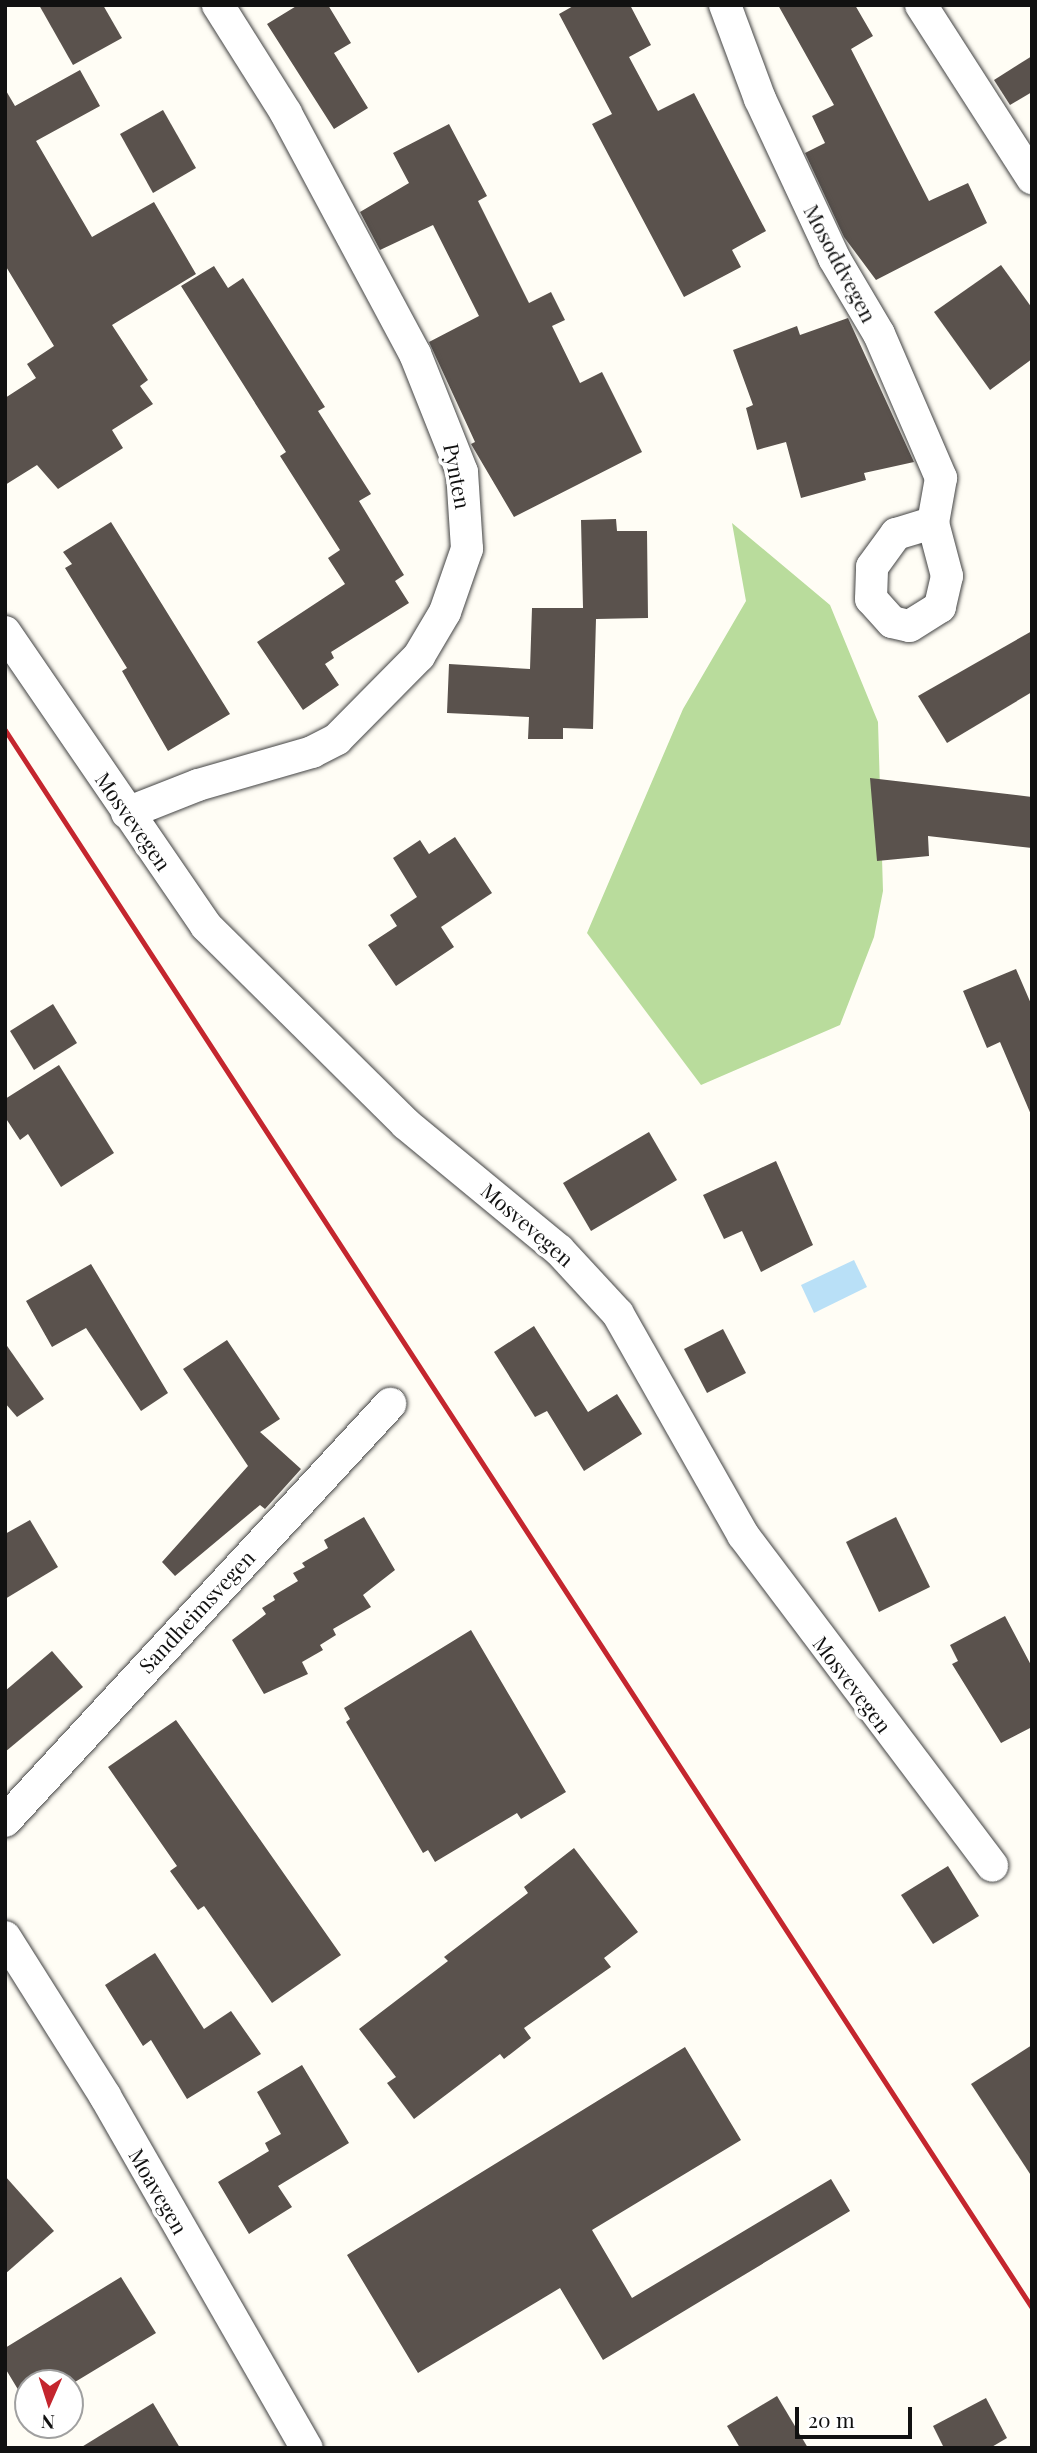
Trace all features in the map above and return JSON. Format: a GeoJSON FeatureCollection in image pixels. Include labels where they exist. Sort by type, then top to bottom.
{"type":"FeatureCollection","features":[{"type":"Feature","properties":{"kind":"street","name":"Pynten"},"geometry":{"type":"LineString","coordinates":[[127,813],[198,785],[312,752],[337,739],[418,656],[445,612],[467,549],[462,472],[415,354],[286,113],[218,5]]}},
{"type":"Feature","properties":{"kind":"street","name":"Mosoddvegen"},"geometry":{"type":"LineString","coordinates":[[725,5],[760,99],[823,235],[916,414],[941,478],[933,523]]}},
{"type":"Feature","properties":{"kind":"street"},"geometry":{"type":"LineString","coordinates":[[921,5],[1032,178]]}},
{"type":"Feature","properties":{"kind":"street","name":"Mosvevegen"},"geometry":{"type":"LineString","coordinates":[[5,632],[127,813],[225,945],[406,1124],[588,1276],[650,1363],[743,1535],[992,1866]]}},
{"type":"Feature","properties":{"kind":"street","name":"Sandheimsvegen"},"geometry":{"type":"LineString","coordinates":[[5,1821],[390,1404]]}},
{"type":"Feature","properties":{"kind":"street","name":"Moavegen"},"geometry":{"type":"LineString","coordinates":[[5,1937],[105,2096],[307,2448]]}},
{"type":"Feature","properties":{"kind":"green space"},"geometry":{"type":"Polygon","coordinates":[[[732,523],[830,605],[878,722],[883,891],[874,937],[840,1025],[701,1085],[587,933],[683,709],[746,601],[732,523]]]}},
{"type":"Feature","properties":{"kind":"water"},"geometry":{"type":"Polygon","coordinates":[[[854,1260],[867,1287],[814,1313],[801,1285],[854,1260]]]}},
{"type":"Feature","properties":{"kind":"building"},"geometry":{"type":"Polygon","coordinates":[[[39,5],[103,5],[122,38],[73,65],[39,5]]]}},
{"type":"Feature","properties":{"kind":"building"},"geometry":{"type":"Polygon","coordinates":[[[298,5],[328,5],[351,43],[334,53],[368,108],[334,129],[267,24],[298,5]]]}},
{"type":"Feature","properties":{"kind":"building"},"geometry":{"type":"Polygon","coordinates":[[[575,5],[630,5],[651,45],[629,57],[658,111],[694,93],[766,231],[732,250],[741,267],[684,297],[592,124],[612,114],[559,14],[575,5]]]}},
{"type":"Feature","properties":{"kind":"building"},"geometry":{"type":"Polygon","coordinates":[[[778,5],[855,5],[873,36],[851,49],[929,201],[968,183],[987,223],[876,280],[844,237],[805,153],[825,143],[812,116],[834,105],[778,5]]]}},
{"type":"Feature","properties":{"kind":"building"},"geometry":{"type":"Polygon","coordinates":[[[1032,56],[1032,92],[1010,105],[994,80],[1032,56]]]}},
{"type":"Feature","properties":{"kind":"building"},"geometry":{"type":"Polygon","coordinates":[[[80,70],[100,106],[36,141],[92,237],[154,202],[196,274],[112,325],[148,380],[140,386],[153,404],[112,430],[123,448],[58,489],[37,465],[5,485],[5,398],[36,378],[27,364],[54,346],[5,265],[5,89],[15,106],[80,70]]]}},
{"type":"Feature","properties":{"kind":"building"},"geometry":{"type":"Polygon","coordinates":[[[163,110],[196,168],[153,193],[120,134],[163,110]]]}},
{"type":"Feature","properties":{"kind":"building"},"geometry":{"type":"Polygon","coordinates":[[[449,124],[487,196],[478,201],[529,303],[551,292],[565,320],[552,326],[580,383],[602,372],[642,452],[514,517],[471,444],[475,442],[429,342],[479,316],[433,225],[380,250],[360,212],[409,183],[393,153],[449,124]]]}},
{"type":"Feature","properties":{"kind":"building"},"geometry":{"type":"Polygon","coordinates":[[[1001,265],[1032,308],[1032,359],[990,390],[934,312],[1001,265]]]}},
{"type":"Feature","properties":{"kind":"building"},"geometry":{"type":"Polygon","coordinates":[[[214,266],[228,288],[243,278],[325,407],[318,411],[371,494],[359,501],[404,575],[395,581],[409,603],[331,652],[334,658],[325,664],[339,685],[303,710],[257,642],[345,584],[328,558],[340,550],[280,456],[286,452],[181,286],[214,266]]]}},
{"type":"Feature","properties":{"kind":"building"},"geometry":{"type":"Polygon","coordinates":[[[848,318],[914,462],[864,473],[866,480],[801,498],[786,442],[757,450],[746,408],[753,405],[733,350],[797,326],[800,335],[848,318]]]}},
{"type":"Feature","properties":{"kind":"building"},"geometry":{"type":"Polygon","coordinates":[[[616,519],[617,531],[647,531],[648,618],[596,619],[593,729],[563,728],[563,739],[528,739],[529,717],[447,713],[449,664],[530,669],[532,608],[583,608],[581,520],[616,519]]]}},
{"type":"Feature","properties":{"kind":"building"},"geometry":{"type":"Polygon","coordinates":[[[111,522],[230,714],[168,751],[122,671],[127,668],[65,568],[72,564],[63,552],[111,522]]]}},
{"type":"Feature","properties":{"kind":"building"},"geometry":{"type":"Polygon","coordinates":[[[1032,631],[1032,692],[947,743],[918,696],[1032,631]]]}},
{"type":"Feature","properties":{"kind":"building"},"geometry":{"type":"Polygon","coordinates":[[[870,778],[1032,797],[1032,848],[928,836],[929,856],[877,861],[870,778]]]}},
{"type":"Feature","properties":{"kind":"building"},"geometry":{"type":"Polygon","coordinates":[[[455,837],[492,893],[441,927],[454,947],[396,986],[368,945],[397,926],[390,915],[417,897],[393,858],[420,840],[429,854],[455,837]]]}},
{"type":"Feature","properties":{"kind":"building"},"geometry":{"type":"Polygon","coordinates":[[[1016,969],[1032,1006],[1032,1117],[1000,1042],[987,1048],[963,991],[1016,969]]]}},
{"type":"Feature","properties":{"kind":"building"},"geometry":{"type":"Polygon","coordinates":[[[53,1004],[77,1043],[34,1070],[10,1031],[53,1004]]]}},
{"type":"Feature","properties":{"kind":"building"},"geometry":{"type":"Polygon","coordinates":[[[59,1065],[114,1153],[61,1187],[28,1134],[20,1140],[5,1117],[5,1099],[59,1065]]]}},
{"type":"Feature","properties":{"kind":"building"},"geometry":{"type":"Polygon","coordinates":[[[649,1132],[677,1180],[591,1231],[563,1183],[649,1132]]]}},
{"type":"Feature","properties":{"kind":"building"},"geometry":{"type":"Polygon","coordinates":[[[776,1161],[813,1245],[761,1272],[742,1231],[724,1239],[703,1195],[776,1161]]]}},
{"type":"Feature","properties":{"kind":"building"},"geometry":{"type":"Polygon","coordinates":[[[91,1264],[168,1393],[141,1411],[86,1328],[52,1347],[26,1301],[91,1264]]]}},
{"type":"Feature","properties":{"kind":"building"},"geometry":{"type":"Polygon","coordinates":[[[534,1326],[588,1412],[617,1394],[642,1434],[584,1471],[547,1411],[535,1417],[494,1352],[534,1326]]]}},
{"type":"Feature","properties":{"kind":"building"},"geometry":{"type":"Polygon","coordinates":[[[723,1329],[746,1373],[707,1393],[684,1349],[723,1329]]]}},
{"type":"Feature","properties":{"kind":"building"},"geometry":{"type":"Polygon","coordinates":[[[227,1340],[280,1419],[260,1432],[301,1469],[265,1509],[260,1505],[175,1576],[162,1562],[248,1466],[183,1369],[227,1340]]]}},
{"type":"Feature","properties":{"kind":"building"},"geometry":{"type":"Polygon","coordinates":[[[5,1343],[44,1399],[17,1417],[5,1403],[5,1343]]]}},
{"type":"Feature","properties":{"kind":"building"},"geometry":{"type":"Polygon","coordinates":[[[364,1517],[395,1570],[363,1595],[371,1607],[333,1629],[336,1635],[320,1645],[323,1650],[302,1662],[308,1674],[264,1694],[232,1640],[266,1614],[262,1608],[275,1600],[273,1596],[298,1581],[293,1573],[305,1567],[302,1563],[328,1548],[324,1540],[364,1517]]]}},
{"type":"Feature","properties":{"kind":"building"},"geometry":{"type":"Polygon","coordinates":[[[896,1517],[930,1587],[879,1612],[846,1542],[896,1517]]]}},
{"type":"Feature","properties":{"kind":"building"},"geometry":{"type":"Polygon","coordinates":[[[30,1520],[58,1567],[5,1599],[5,1534],[30,1520]]]}},
{"type":"Feature","properties":{"kind":"building"},"geometry":{"type":"Polygon","coordinates":[[[1005,1616],[1032,1667],[1032,1727],[1001,1743],[952,1664],[958,1661],[950,1645],[1005,1616]]]}},
{"type":"Feature","properties":{"kind":"building"},"geometry":{"type":"Polygon","coordinates":[[[471,1630],[566,1792],[521,1819],[517,1813],[435,1862],[428,1850],[423,1853],[346,1722],[350,1719],[344,1708],[471,1630]]]}},
{"type":"Feature","properties":{"kind":"building"},"geometry":{"type":"Polygon","coordinates":[[[52,1651],[83,1687],[5,1752],[5,1691],[52,1651]]]}},
{"type":"Feature","properties":{"kind":"building"},"geometry":{"type":"Polygon","coordinates":[[[176,1720],[341,1955],[272,2003],[204,1906],[198,1910],[170,1871],[177,1866],[108,1767],[176,1720]]]}},
{"type":"Feature","properties":{"kind":"building"},"geometry":{"type":"Polygon","coordinates":[[[574,1848],[638,1932],[604,1958],[611,1967],[524,2028],[531,2038],[504,2059],[500,2054],[414,2119],[387,2083],[396,2077],[359,2029],[448,1961],[444,1957],[528,1893],[524,1887],[574,1848]]]}},
{"type":"Feature","properties":{"kind":"building"},"geometry":{"type":"Polygon","coordinates":[[[948,1866],[979,1916],[933,1944],[901,1895],[948,1866]]]}},
{"type":"Feature","properties":{"kind":"building"},"geometry":{"type":"Polygon","coordinates":[[[155,1953],[204,2029],[231,2011],[261,2054],[187,2099],[151,2040],[143,2046],[105,1985],[155,1953]]]}},
{"type":"Feature","properties":{"kind":"building"},"geometry":{"type":"Polygon","coordinates":[[[1032,2045],[1032,2177],[971,2084],[1032,2045]]]}},
{"type":"Feature","properties":{"kind":"building"},"geometry":{"type":"Polygon","coordinates":[[[685,2047],[741,2140],[592,2230],[632,2298],[831,2179],[850,2211],[603,2360],[560,2288],[418,2373],[347,2255],[685,2047]]]}},
{"type":"Feature","properties":{"kind":"building"},"geometry":{"type":"Polygon","coordinates":[[[302,2065],[349,2143],[278,2186],[292,2207],[249,2234],[218,2182],[269,2151],[265,2143],[281,2134],[257,2092],[302,2065]]]}},
{"type":"Feature","properties":{"kind":"building"},"geometry":{"type":"Polygon","coordinates":[[[5,2176],[54,2231],[5,2274],[5,2176]]]}},
{"type":"Feature","properties":{"kind":"building"},"geometry":{"type":"Polygon","coordinates":[[[121,2277],[156,2333],[84,2377],[84,2369],[14,2369],[14,2383],[5,2368],[5,2348],[121,2277]]]}},
{"type":"Feature","properties":{"kind":"building"},"geometry":{"type":"Polygon","coordinates":[[[777,2396],[808,2448],[740,2448],[727,2426],[777,2396]]]}},
{"type":"Feature","properties":{"kind":"building"},"geometry":{"type":"Polygon","coordinates":[[[986,2398],[1007,2438],[990,2448],[944,2448],[933,2426],[986,2398]]]}},
{"type":"Feature","properties":{"kind":"building"},"geometry":{"type":"Polygon","coordinates":[[[153,2403],[180,2448],[80,2448],[153,2403]]]}},
{"type":"Feature","properties":{"kind":"railway"},"geometry":{"type":"LineString","coordinates":[[5,730],[1032,2308]]}}]}
